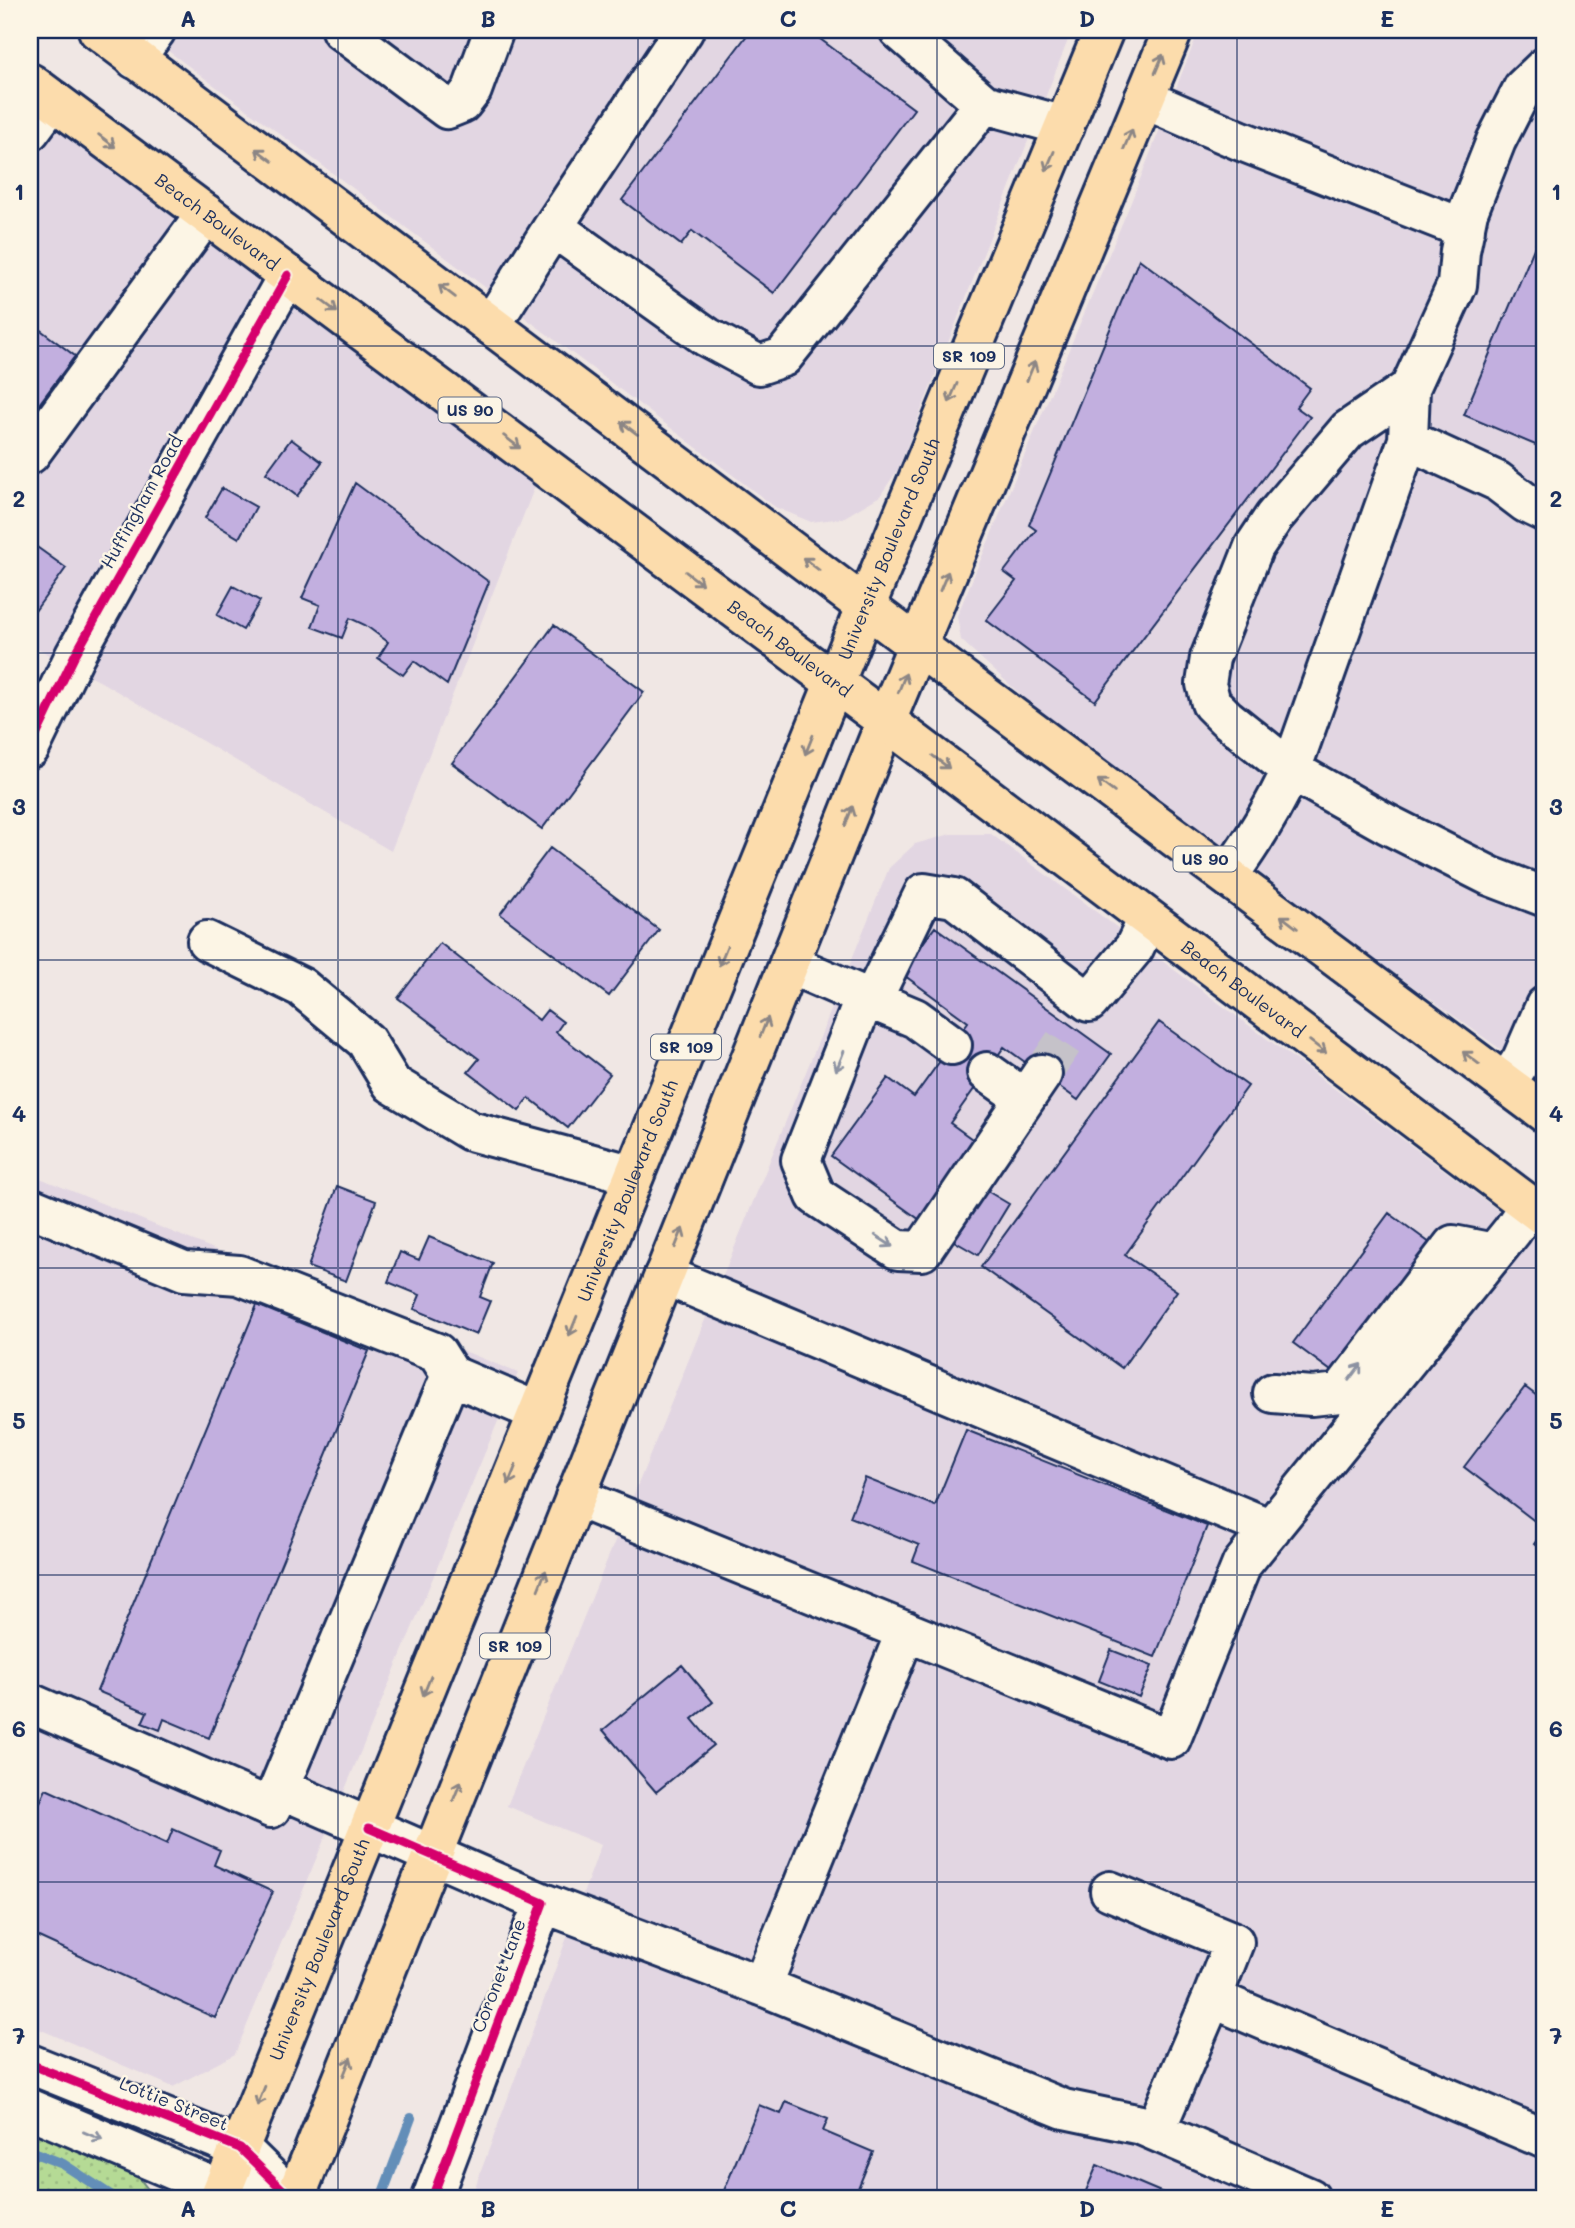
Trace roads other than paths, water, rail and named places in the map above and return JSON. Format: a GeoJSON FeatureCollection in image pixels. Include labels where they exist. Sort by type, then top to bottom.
{"type":"FeatureCollection","features":[{"type":"Feature","properties":{"kind":"main road","name":"US 90"},"geometry":{"type":"LineString","coordinates":[[100,30],[146,44],[491,325],[1545,1113]]}},
{"type":"Feature","properties":{"kind":"main road","name":"University Boulevard South"},"geometry":{"type":"LineString","coordinates":[[221,2194],[834,682],[1104,30]]}},
{"type":"Feature","properties":{"kind":"main road","name":"SR 109"},"geometry":{"type":"LineString","coordinates":[[293,2198],[886,721],[1173,30]]}},
{"type":"Feature","properties":{"kind":"main road","name":"Beach Boulevard"},"geometry":{"type":"LineString","coordinates":[[41,91],[834,682],[1537,1211]]}},
{"type":"Feature","properties":{"kind":"street"},"geometry":{"type":"LineString","coordinates":[[341,30],[447,109],[462,103],[472,90],[494,30]]}},
{"type":"Feature","properties":{"kind":"street"},"geometry":{"type":"LineString","coordinates":[[491,325],[684,30]]}},
{"type":"Feature","properties":{"kind":"street"},"geometry":{"type":"LineString","coordinates":[[899,30],[984,104],[1065,126]]}},
{"type":"Feature","properties":{"kind":"street"},"geometry":{"type":"LineString","coordinates":[[1228,876],[1274,806],[1291,770],[1408,440],[1410,388],[1457,285],[1468,212],[1496,141],[1522,88],[1545,67]]}},
{"type":"Feature","properties":{"kind":"street"},"geometry":{"type":"LineString","coordinates":[[30,131],[41,91]]}},
{"type":"Feature","properties":{"kind":"street"},"geometry":{"type":"LineString","coordinates":[[1144,99],[1239,140],[1465,229]]}},
{"type":"Feature","properties":{"kind":"street"},"geometry":{"type":"LineString","coordinates":[[553,227],[707,337],[759,365],[783,357],[984,104]]}},
{"type":"Feature","properties":{"kind":"street"},"geometry":{"type":"LineString","coordinates":[[30,454],[206,214]]}},
{"type":"Feature","properties":{"kind":"street","name":"Huffingham Road"},"geometry":{"type":"LineString","coordinates":[[30,748],[75,655],[288,275]]}},
{"type":"Feature","properties":{"kind":"street"},"geometry":{"type":"LineString","coordinates":[[1410,388],[1348,430],[1274,517],[1254,547],[1210,658],[1206,684],[1211,703],[1291,770],[1387,824],[1490,876],[1545,897]]}},
{"type":"Feature","properties":{"kind":"street"},"geometry":{"type":"LineString","coordinates":[[1408,440],[1497,481],[1526,503],[1545,512]]}},
{"type":"Feature","properties":{"kind":"street"},"geometry":{"type":"LineString","coordinates":[[987,1072],[1033,1086],[922,1251],[898,1250],[816,1196],[801,1160],[868,999],[924,893],[954,898],[1082,1014],[1134,948],[1148,919]]}},
{"type":"Feature","properties":{"kind":"street"},"geometry":{"type":"LineString","coordinates":[[207,941],[302,988],[366,1041],[392,1084],[470,1131],[634,1175]]}},
{"type":"Feature","properties":{"kind":"street"},"geometry":{"type":"LineString","coordinates":[[789,964],[915,1018],[952,1045]]}},
{"type":"Feature","properties":{"kind":"street"},"geometry":{"type":"LineString","coordinates":[[1506,1084],[1522,1059],[1545,1006]]}},
{"type":"Feature","properties":{"kind":"street"},"geometry":{"type":"LineString","coordinates":[[30,1207],[184,1271],[239,1275],[437,1353],[451,1375],[538,1412]]}},
{"type":"Feature","properties":{"kind":"street"},"geometry":{"type":"LineString","coordinates":[[575,1497],[1171,1739],[1242,1564],[1494,1254],[1537,1211]]}},
{"type":"Feature","properties":{"kind":"street"},"geometry":{"type":"LineString","coordinates":[[1273,1393],[1312,1396],[1340,1393],[1453,1245],[1494,1254]]}},
{"type":"Feature","properties":{"kind":"street"},"geometry":{"type":"LineString","coordinates":[[664,1275],[1271,1529]]}},
{"type":"Feature","properties":{"kind":"street"},"geometry":{"type":"LineString","coordinates":[[30,1703],[271,1808],[451,1375]]}},
{"type":"Feature","properties":{"kind":"street"},"geometry":{"type":"LineString","coordinates":[[762,1986],[906,1631]]}},
{"type":"Feature","properties":{"kind":"street","name":"Coronet Lane"},"geometry":{"type":"LineString","coordinates":[[279,1788],[543,1903],[432,2198]]}},
{"type":"Feature","properties":{"kind":"street"},"geometry":{"type":"LineString","coordinates":[[1110,1891],[1234,1942],[1155,2131]]}},
{"type":"Feature","properties":{"kind":"street"},"geometry":{"type":"LineString","coordinates":[[543,1903],[762,1986],[1064,2109],[1140,2125],[1310,2198]]}},
{"type":"Feature","properties":{"kind":"street"},"geometry":{"type":"LineString","coordinates":[[1212,1998],[1545,2139]]}},
{"type":"Feature","properties":{"kind":"street","name":"Lottie Street"},"geometry":{"type":"LineString","coordinates":[[30,2064],[240,2147],[293,2198]]}},
{"type":"Feature","properties":{"kind":"street"},"geometry":{"type":"LineString","coordinates":[[30,2109],[221,2194],[274,2198]]}},
{"type":"Feature","properties":{"kind":"waterway"},"geometry":{"type":"LineString","coordinates":[[381,2198],[411,2118]]}},
{"type":"Feature","properties":{"kind":"waterway"},"geometry":{"type":"LineString","coordinates":[[30,2151],[63,2164],[115,2198]]}},
{"type":"Feature","properties":{"kind":"tunnel"},"geometry":{"type":"LineString","coordinates":[[1042,1074],[1074,1027]]}}]}
